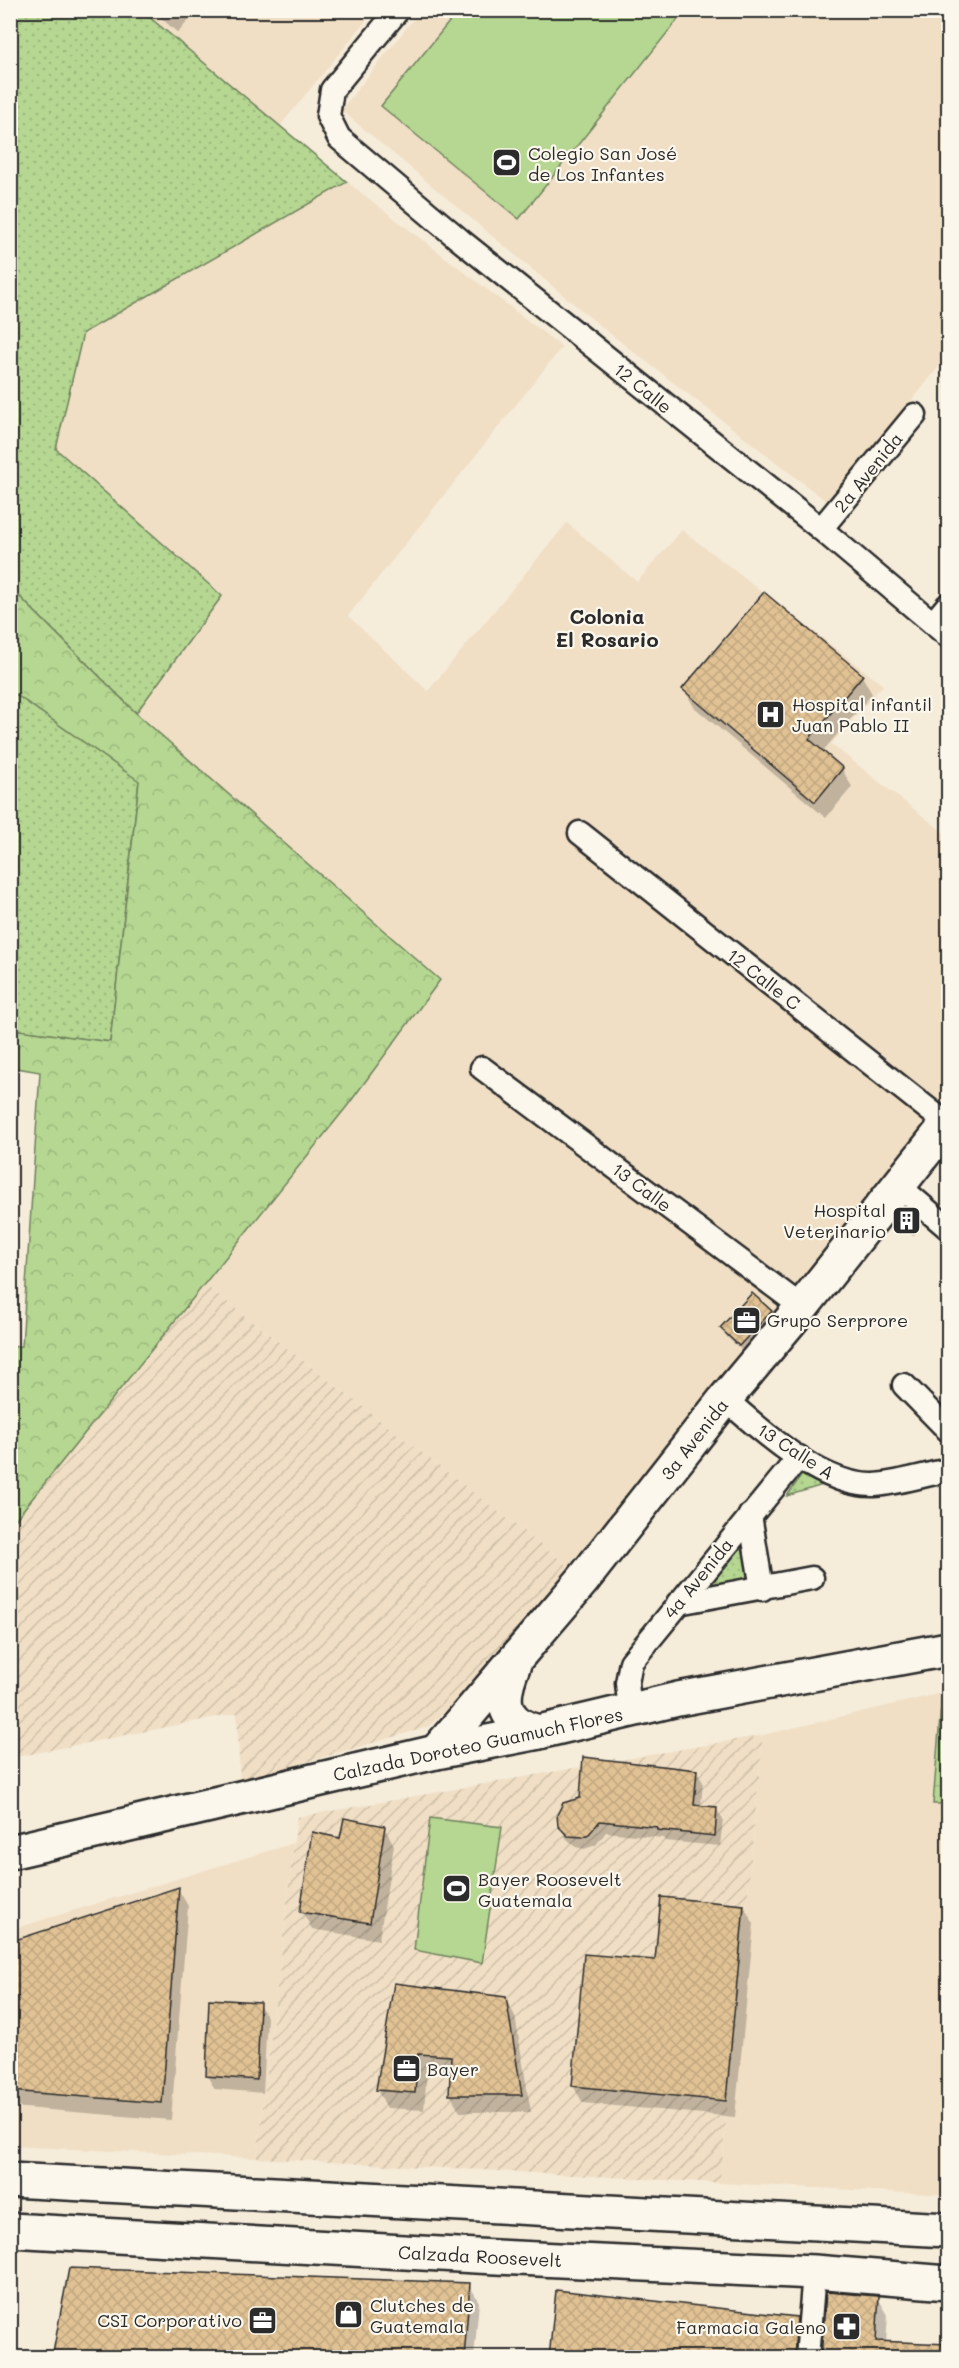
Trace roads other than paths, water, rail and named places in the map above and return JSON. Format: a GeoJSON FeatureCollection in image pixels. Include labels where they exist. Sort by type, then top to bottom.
{"type":"FeatureCollection","features":[{"type":"Feature","properties":{"kind":"main road","name":"3a Avenida"},"geometry":{"type":"LineString","coordinates":[[436,1752],[582,1581],[725,1399],[802,1307],[948,1124]]}},
{"type":"Feature","properties":{"kind":"main road","name":"Calzada Doroteo Guamuch Flores"},"geometry":{"type":"LineString","coordinates":[[10,1852],[436,1752],[539,1732],[678,1700],[948,1649]]}},
{"type":"Feature","properties":{"kind":"main road"},"geometry":{"type":"LineString","coordinates":[[516,1659],[506,1686],[507,1710],[516,1723],[539,1732]]}},
{"type":"Feature","properties":{"kind":"main road"},"geometry":{"type":"LineString","coordinates":[[10,2180],[307,2198],[468,2203],[948,2230]]}},
{"type":"Feature","properties":{"kind":"main road"},"geometry":{"type":"LineString","coordinates":[[298,2246],[349,2230],[363,2221],[364,2215],[355,2204],[307,2198]]}},
{"type":"Feature","properties":{"kind":"main road","name":"Calzada Roosevelt"},"geometry":{"type":"LineString","coordinates":[[10,2230],[814,2272],[946,2282]]}},
{"type":"Feature","properties":{"kind":"street","name":"12 Calle"},"geometry":{"type":"LineString","coordinates":[[398,10],[332,90],[328,116],[339,138],[459,240],[821,529],[941,630]]}},
{"type":"Feature","properties":{"kind":"street","name":"2a Avenida"},"geometry":{"type":"LineString","coordinates":[[821,529],[915,415]]}},
{"type":"Feature","properties":{"kind":"street"},"geometry":{"type":"LineString","coordinates":[[941,630],[948,605]]}},
{"type":"Feature","properties":{"kind":"street","name":"12 Calle C"},"geometry":{"type":"LineString","coordinates":[[580,833],[948,1124]]}},
{"type":"Feature","properties":{"kind":"street","name":"13 Calle"},"geometry":{"type":"LineString","coordinates":[[482,1068],[802,1307]]}},
{"type":"Feature","properties":{"kind":"street"},"geometry":{"type":"LineString","coordinates":[[899,1186],[948,1228]]}},
{"type":"Feature","properties":{"kind":"street"},"geometry":{"type":"LineString","coordinates":[[904,1385],[948,1430]]}},
{"type":"Feature","properties":{"kind":"street","name":"13 Calle A"},"geometry":{"type":"LineString","coordinates":[[725,1399],[799,1457],[837,1479],[875,1485],[948,1470]]}},
{"type":"Feature","properties":{"kind":"street","name":"4a Avenida"},"geometry":{"type":"LineString","coordinates":[[630,1712],[627,1683],[631,1662],[799,1457]]}},
{"type":"Feature","properties":{"kind":"street"},"geometry":{"type":"LineString","coordinates":[[750,1515],[762,1589]]}},
{"type":"Feature","properties":{"kind":"street"},"geometry":{"type":"LineString","coordinates":[[678,1603],[812,1578]]}},
{"type":"Feature","properties":{"kind":"street"},"geometry":{"type":"LineString","coordinates":[[807,2358],[814,2272]]}},
{"type":"Feature","properties":{"kind":"place","name":"Colegio San José de Los Infantes"},"geometry":{"type":"Point","coordinates":[507,163]}},
{"type":"Feature","properties":{"kind":"place","name":"Hospital infantil Juan Pablo II"},"geometry":{"type":"Point","coordinates":[771,714]}},
{"type":"Feature","properties":{"kind":"place","name":"Hospital Veterinario"},"geometry":{"type":"Point","coordinates":[907,1220]}},
{"type":"Feature","properties":{"kind":"place","name":"Grupo Serprore"},"geometry":{"type":"Point","coordinates":[746,1320]}},
{"type":"Feature","properties":{"kind":"place","name":"Bayer Roosevelt Guatemala"},"geometry":{"type":"Point","coordinates":[457,1889]}},
{"type":"Feature","properties":{"kind":"place","name":"Bayer"},"geometry":{"type":"Point","coordinates":[406,2069]}},
{"type":"Feature","properties":{"kind":"place","name":"Clutches de Guatemala"},"geometry":{"type":"Point","coordinates":[349,2315]}},
{"type":"Feature","properties":{"kind":"place","name":"CSI Corporativo"},"geometry":{"type":"Point","coordinates":[263,2320]}},
{"type":"Feature","properties":{"kind":"place","name":"Farmacia Galeno"},"geometry":{"type":"Point","coordinates":[847,2327]}},
{"type":"Feature","properties":{"kind":"district","name":"Colonia El Rosario"},"geometry":{"type":"Point","coordinates":[607,628]}}]}
